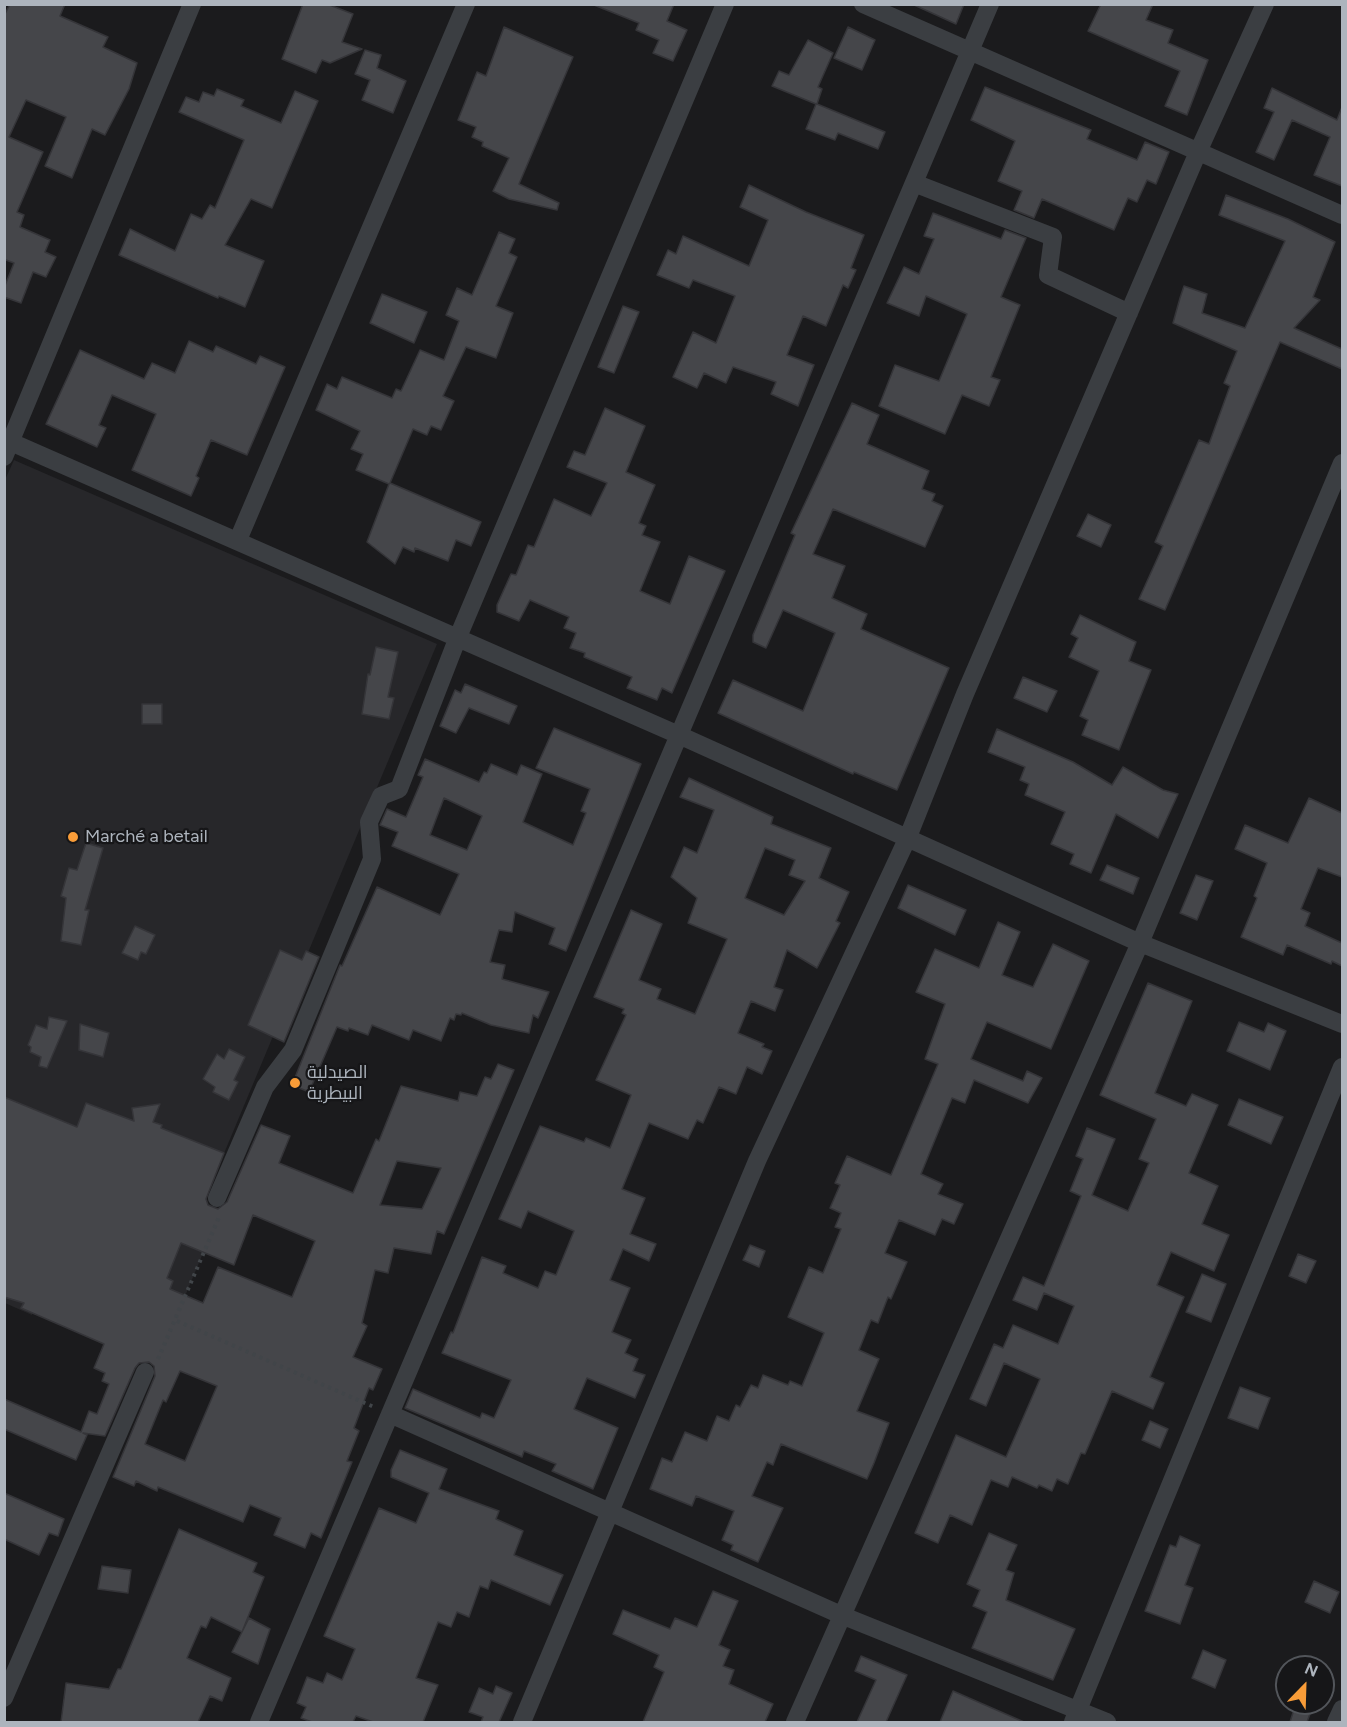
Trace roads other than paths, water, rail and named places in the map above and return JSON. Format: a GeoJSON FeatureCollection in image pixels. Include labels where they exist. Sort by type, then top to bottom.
{"type":"FeatureCollection","features":[{"type":"Feature","properties":{"kind":"street"},"geometry":{"type":"LineString","coordinates":[[192,4],[7,446],[238,540],[909,837],[1140,943],[1342,1024]]}},
{"type":"Feature","properties":{"kind":"street"},"geometry":{"type":"LineString","coordinates":[[238,540],[466,4]]}},
{"type":"Feature","properties":{"kind":"street"},"geometry":{"type":"LineString","coordinates":[[217,1198],[264,1087],[293,1050],[372,859],[369,822],[381,796],[399,789],[458,637],[725,4]]}},
{"type":"Feature","properties":{"kind":"street"},"geometry":{"type":"LineString","coordinates":[[863,4],[969,53],[1342,215]]}},
{"type":"Feature","properties":{"kind":"street"},"geometry":{"type":"LineString","coordinates":[[259,1722],[681,736],[990,4]]}},
{"type":"Feature","properties":{"kind":"street"},"geometry":{"type":"LineString","coordinates":[[522,1722],[757,1161],[909,837],[965,694],[1198,152],[1265,4]]}},
{"type":"Feature","properties":{"kind":"street"},"geometry":{"type":"LineString","coordinates":[[914,183],[1053,237],[1048,275],[1128,313]]}},
{"type":"Feature","properties":{"kind":"street"},"geometry":{"type":"LineString","coordinates":[[795,1722],[1140,943],[1342,463]]}},
{"type":"Feature","properties":{"kind":"street"},"geometry":{"type":"LineString","coordinates":[[1076,1716],[1342,1067]]}},
{"type":"Feature","properties":{"kind":"street"},"geometry":{"type":"LineString","coordinates":[[4,1698],[145,1372]]}},
{"type":"Feature","properties":{"kind":"street"},"geometry":{"type":"LineString","coordinates":[[390,1414],[841,1616],[1076,1716],[1107,1722]]}},
{"type":"Feature","properties":{"kind":"street"},"geometry":{"type":"LineString","coordinates":[[1336,1722],[1342,1709]]}},
{"type":"Feature","properties":{"kind":"place","name":"Marché a betail"},"geometry":{"type":"Point","coordinates":[73,837]}},
{"type":"Feature","properties":{"kind":"place","name":"الصيدلية البيطرية"},"geometry":{"type":"Point","coordinates":[295,1083]}}]}
